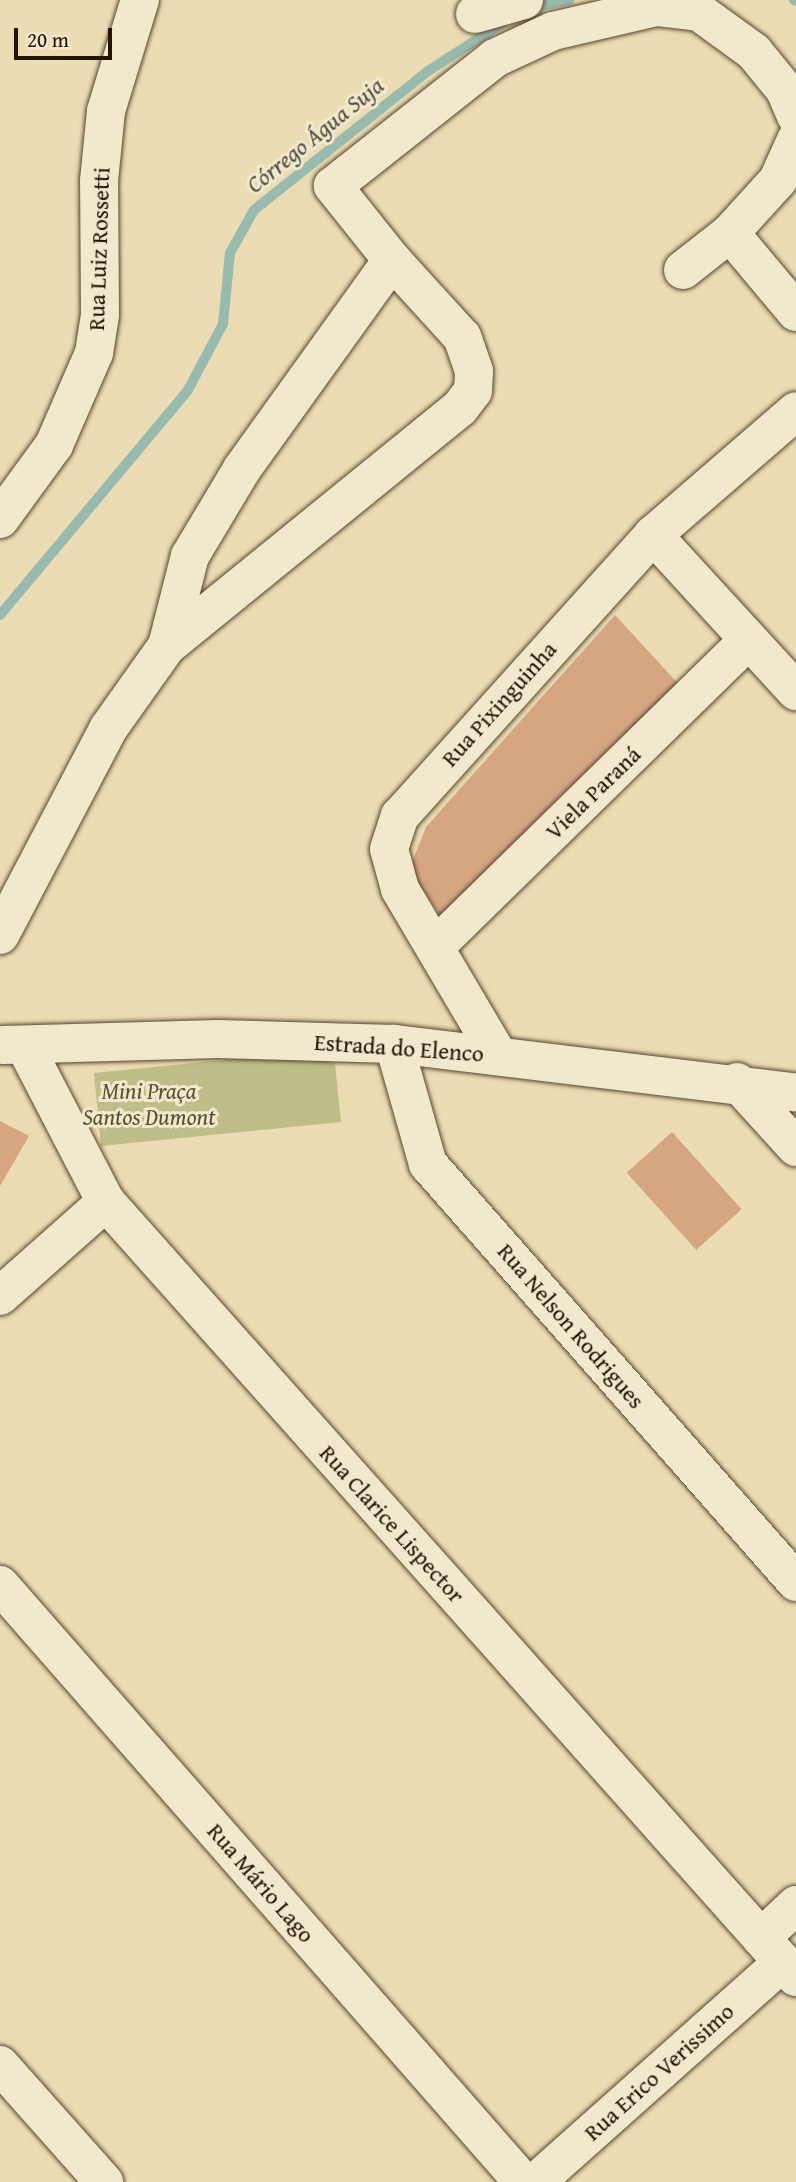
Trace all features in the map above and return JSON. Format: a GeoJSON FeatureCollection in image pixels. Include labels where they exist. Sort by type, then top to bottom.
{"type":"FeatureCollection","features":[{"type":"Feature","properties":{"kind":"street","name":"Rua Luiz Rossetti"},"geometry":{"type":"LineString","coordinates":[[0,519],[54,445],[94,353],[100,314],[99,181],[106,111],[140,0]]}},
{"type":"Feature","properties":{"kind":"street"},"geometry":{"type":"LineString","coordinates":[[475,14],[524,0]]}},
{"type":"Feature","properties":{"kind":"street"},"geometry":{"type":"LineString","coordinates":[[0,935],[108,729],[167,646],[460,408],[472,391],[474,372],[462,337],[392,260],[333,186],[495,58],[553,31],[656,7],[699,12],[754,52],[785,90],[796,116]]}},
{"type":"Feature","properties":{"kind":"street"},"geometry":{"type":"LineString","coordinates":[[683,270],[730,233],[779,180],[796,140]]}},
{"type":"Feature","properties":{"kind":"street"},"geometry":{"type":"LineString","coordinates":[[730,233],[796,312]]}},
{"type":"Feature","properties":{"kind":"street"},"geometry":{"type":"LineString","coordinates":[[167,646],[190,556],[242,469],[392,260]]}},
{"type":"Feature","properties":{"kind":"street","name":"Rua Pixinguinha"},"geometry":{"type":"LineString","coordinates":[[498,1055],[396,875],[389,849],[400,816],[653,535],[796,411]]}},
{"type":"Feature","properties":{"kind":"street"},"geometry":{"type":"LineString","coordinates":[[653,535],[796,691]]}},
{"type":"Feature","properties":{"kind":"street","name":"Viela Paraná"},"geometry":{"type":"LineString","coordinates":[[437,946],[748,640]]}},
{"type":"Feature","properties":{"kind":"street","name":"Estrada do Elenco"},"geometry":{"type":"LineString","coordinates":[[13,1045],[218,1039],[394,1044],[737,1082],[796,1093]]}},
{"type":"Feature","properties":{"kind":"street","name":"Rua Nelson Rodrigues"},"geometry":{"type":"LineString","coordinates":[[394,1044],[428,1164],[796,1581]]}},
{"type":"Feature","properties":{"kind":"street","name":"Rua Clarice Lispector"},"geometry":{"type":"LineString","coordinates":[[13,1045],[106,1202],[780,1959]]}},
{"type":"Feature","properties":{"kind":"street"},"geometry":{"type":"LineString","coordinates":[[737,1082],[796,1147]]}},
{"type":"Feature","properties":{"kind":"street"},"geometry":{"type":"LineString","coordinates":[[0,1296],[106,1202]]}},
{"type":"Feature","properties":{"kind":"street","name":"Rua Mário Lago"},"geometry":{"type":"LineString","coordinates":[[0,1585],[521,2180]]}},
{"type":"Feature","properties":{"kind":"street","name":"Rua Erico Verissimo"},"geometry":{"type":"LineString","coordinates":[[521,2180],[780,1959],[796,1905]]}},
{"type":"Feature","properties":{"kind":"street"},"geometry":{"type":"LineString","coordinates":[[0,2066],[104,2182]]}},
{"type":"Feature","properties":{"kind":"green space","name":"Mini Praça Santos Dumont"},"geometry":{"type":"Polygon","coordinates":[[[293,1053],[335,1063],[341,1122],[101,1146],[94,1073],[293,1053]]]}},
{"type":"Feature","properties":{"kind":"building"},"geometry":{"type":"Polygon","coordinates":[[[615,615],[684,690],[446,923],[409,870],[426,827],[615,615]]]}},
{"type":"Feature","properties":{"kind":"building"},"geometry":{"type":"Polygon","coordinates":[[[0,1121],[29,1136],[0,1186],[0,1121]]]}},
{"type":"Feature","properties":{"kind":"building"},"geometry":{"type":"Polygon","coordinates":[[[672,1132],[742,1209],[696,1250],[627,1173],[672,1132]]]}},
{"type":"Feature","properties":{"kind":"waterway","name":"Córrego Água Suja"},"geometry":{"type":"LineString","coordinates":[[529,8],[569,0]]}},
{"type":"Feature","properties":{"kind":"waterway","name":"Córrego Água Suja"},"geometry":{"type":"LineString","coordinates":[[0,615],[188,390],[223,324],[230,253],[254,210],[428,71],[504,22]]}}]}
